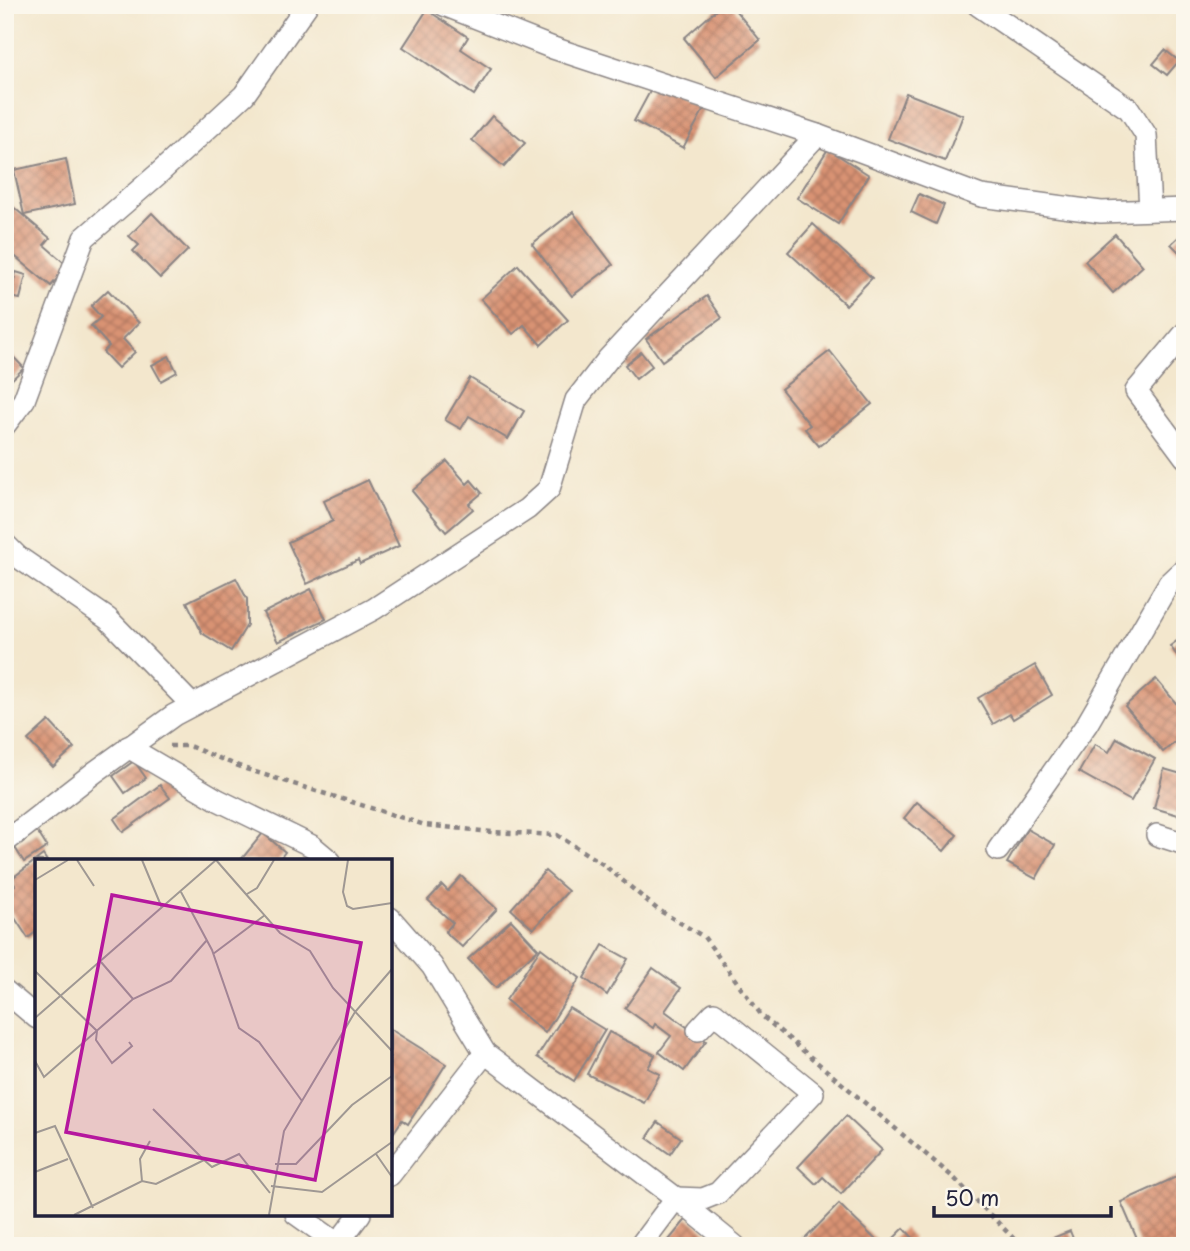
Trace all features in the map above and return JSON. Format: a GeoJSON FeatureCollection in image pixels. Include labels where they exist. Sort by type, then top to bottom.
{"type":"FeatureCollection","features":[{"type":"Feature","properties":{"kind":"street"},"geometry":{"type":"LineString","coordinates":[[5,425],[24,400],[84,238],[244,95],[307,5]]}},
{"type":"Feature","properties":{"kind":"street"},"geometry":{"type":"LineString","coordinates":[[444,5],[553,48],[817,135],[981,196],[1101,212],[1185,209]]}},
{"type":"Feature","properties":{"kind":"street"},"geometry":{"type":"LineString","coordinates":[[978,5],[1129,109],[1146,135],[1150,210]]}},
{"type":"Feature","properties":{"kind":"street"},"geometry":{"type":"LineString","coordinates":[[5,842],[128,747],[192,705],[374,609],[527,509],[549,489],[576,400],[608,359],[817,135]]}},
{"type":"Feature","properties":{"kind":"street"},"geometry":{"type":"LineString","coordinates":[[1185,333],[1136,391],[1185,457]]}},
{"type":"Feature","properties":{"kind":"street"},"geometry":{"type":"LineString","coordinates":[[5,544],[18,557],[108,619],[192,705]]}},
{"type":"Feature","properties":{"kind":"street"},"geometry":{"type":"LineString","coordinates":[[998,850],[1087,724],[1169,583],[1185,568]]}},
{"type":"Feature","properties":{"kind":"street"},"geometry":{"type":"LineString","coordinates":[[128,747],[218,800],[312,846],[328,859]]}},
{"type":"Feature","properties":{"kind":"street"},"geometry":{"type":"LineString","coordinates":[[1157,835],[1185,844]]}},
{"type":"Feature","properties":{"kind":"street"},"geometry":{"type":"LineString","coordinates":[[392,920],[432,966],[485,1053],[735,1246]]}},
{"type":"Feature","properties":{"kind":"street"},"geometry":{"type":"LineString","coordinates":[[8,999],[35,1017]]}},
{"type":"Feature","properties":{"kind":"street"},"geometry":{"type":"LineString","coordinates":[[676,1198],[703,1199],[718,1192],[813,1093],[714,1013],[698,1030]]}},
{"type":"Feature","properties":{"kind":"street"},"geometry":{"type":"LineString","coordinates":[[392,1172],[485,1053]]}},
{"type":"Feature","properties":{"kind":"street"},"geometry":{"type":"LineString","coordinates":[[640,1246],[676,1198]]}},
{"type":"Feature","properties":{"kind":"street"},"geometry":{"type":"LineString","coordinates":[[299,1216],[339,1245],[359,1216]]}},
{"type":"Feature","properties":{"kind":"path"},"geometry":{"type":"LineString","coordinates":[[164,746],[189,746],[246,769],[425,825],[557,835],[604,864],[657,909],[704,937],[762,1016],[954,1178],[1021,1246]]}},
{"type":"Feature","properties":{"kind":"building"},"geometry":{"type":"Polygon","coordinates":[[[258,5],[273,5],[266,12],[258,5]]]}},
{"type":"Feature","properties":{"kind":"building"},"geometry":{"type":"Polygon","coordinates":[[[722,5],[731,5],[760,40],[716,77],[684,38],[722,5]]]}},
{"type":"Feature","properties":{"kind":"building"},"geometry":{"type":"Polygon","coordinates":[[[427,10],[468,37],[461,49],[491,69],[474,95],[403,47],[427,10]]]}},
{"type":"Feature","properties":{"kind":"building"},"geometry":{"type":"Polygon","coordinates":[[[1165,50],[1179,61],[1167,75],[1153,64],[1165,50]]]}},
{"type":"Feature","properties":{"kind":"building"},"geometry":{"type":"Polygon","coordinates":[[[655,82],[704,109],[683,148],[634,121],[655,82]]]}},
{"type":"Feature","properties":{"kind":"building"},"geometry":{"type":"Polygon","coordinates":[[[906,93],[963,115],[945,161],[888,139],[906,93]]]}},
{"type":"Feature","properties":{"kind":"building"},"geometry":{"type":"Polygon","coordinates":[[[492,116],[525,143],[504,167],[472,140],[492,116]]]}},
{"type":"Feature","properties":{"kind":"building"},"geometry":{"type":"Polygon","coordinates":[[[5,131],[14,136],[5,149],[5,131]]]}},
{"type":"Feature","properties":{"kind":"building"},"geometry":{"type":"Polygon","coordinates":[[[828,149],[869,175],[838,224],[797,198],[828,149]]]}},
{"type":"Feature","properties":{"kind":"building"},"geometry":{"type":"Polygon","coordinates":[[[66,159],[75,204],[24,215],[14,170],[66,159]]]}},
{"type":"Feature","properties":{"kind":"building"},"geometry":{"type":"Polygon","coordinates":[[[919,194],[944,205],[936,224],[911,212],[919,194]]]}},
{"type":"Feature","properties":{"kind":"building"},"geometry":{"type":"Polygon","coordinates":[[[5,200],[50,238],[44,245],[68,266],[51,286],[5,248],[5,200]]]}},
{"type":"Feature","properties":{"kind":"building"},"geometry":{"type":"Polygon","coordinates":[[[573,212],[613,265],[572,296],[532,244],[573,212]]]}},
{"type":"Feature","properties":{"kind":"building"},"geometry":{"type":"Polygon","coordinates":[[[152,213],[188,250],[160,278],[133,251],[139,245],[129,236],[152,213]]]}},
{"type":"Feature","properties":{"kind":"building"},"geometry":{"type":"Polygon","coordinates":[[[813,224],[872,278],[846,305],[788,252],[813,224]]]}},
{"type":"Feature","properties":{"kind":"building"},"geometry":{"type":"Polygon","coordinates":[[[1185,231],[1185,258],[1171,244],[1185,231]]]}},
{"type":"Feature","properties":{"kind":"building"},"geometry":{"type":"Polygon","coordinates":[[[1115,234],[1143,266],[1113,293],[1085,261],[1115,234]]]}},
{"type":"Feature","properties":{"kind":"building"},"geometry":{"type":"Polygon","coordinates":[[[518,265],[568,320],[541,345],[524,325],[513,334],[481,299],[518,265]]]}},
{"type":"Feature","properties":{"kind":"building"},"geometry":{"type":"Polygon","coordinates":[[[16,272],[26,275],[20,299],[10,297],[16,272]]]}},
{"type":"Feature","properties":{"kind":"building"},"geometry":{"type":"Polygon","coordinates":[[[108,290],[139,323],[123,339],[135,352],[118,368],[103,352],[109,346],[91,326],[101,317],[91,306],[108,290]]]}},
{"type":"Feature","properties":{"kind":"building"},"geometry":{"type":"Polygon","coordinates":[[[707,296],[722,318],[662,361],[646,339],[707,296]]]}},
{"type":"Feature","properties":{"kind":"building"},"geometry":{"type":"Polygon","coordinates":[[[5,348],[24,368],[5,386],[5,348]]]}},
{"type":"Feature","properties":{"kind":"building"},"geometry":{"type":"Polygon","coordinates":[[[830,351],[872,404],[819,446],[805,429],[810,425],[781,389],[830,351]]]}},
{"type":"Feature","properties":{"kind":"building"},"geometry":{"type":"Polygon","coordinates":[[[641,352],[652,366],[636,379],[625,365],[641,352]]]}},
{"type":"Feature","properties":{"kind":"building"},"geometry":{"type":"Polygon","coordinates":[[[169,356],[177,372],[161,381],[152,365],[169,356]]]}},
{"type":"Feature","properties":{"kind":"building"},"geometry":{"type":"Polygon","coordinates":[[[470,378],[524,411],[508,439],[469,416],[461,429],[445,420],[470,378]]]}},
{"type":"Feature","properties":{"kind":"building"},"geometry":{"type":"Polygon","coordinates":[[[447,461],[467,484],[471,480],[482,493],[469,504],[473,509],[446,532],[412,491],[447,461]]]}},
{"type":"Feature","properties":{"kind":"building"},"geometry":{"type":"Polygon","coordinates":[[[368,480],[399,546],[360,564],[358,560],[307,584],[288,542],[333,521],[324,501],[368,480]]]}},
{"type":"Feature","properties":{"kind":"building"},"geometry":{"type":"Polygon","coordinates":[[[236,578],[247,599],[247,625],[231,651],[202,633],[187,602],[236,578]]]}},
{"type":"Feature","properties":{"kind":"building"},"geometry":{"type":"Polygon","coordinates":[[[311,589],[326,619],[278,642],[263,613],[311,589]]]}},
{"type":"Feature","properties":{"kind":"building"},"geometry":{"type":"Polygon","coordinates":[[[1185,635],[1185,666],[1170,646],[1185,635]]]}},
{"type":"Feature","properties":{"kind":"building"},"geometry":{"type":"Polygon","coordinates":[[[1035,665],[1052,695],[1013,719],[1010,714],[993,724],[978,698],[1035,665]]]}},
{"type":"Feature","properties":{"kind":"building"},"geometry":{"type":"Polygon","coordinates":[[[1156,679],[1185,714],[1185,734],[1163,752],[1125,706],[1156,679]]]}},
{"type":"Feature","properties":{"kind":"building"},"geometry":{"type":"Polygon","coordinates":[[[49,721],[74,748],[53,767],[28,740],[49,721]]]}},
{"type":"Feature","properties":{"kind":"building"},"geometry":{"type":"Polygon","coordinates":[[[1117,738],[1155,759],[1131,801],[1079,772],[1095,744],[1109,752],[1117,738]]]}},
{"type":"Feature","properties":{"kind":"building"},"geometry":{"type":"Polygon","coordinates":[[[134,761],[146,778],[125,793],[113,776],[134,761]]]}},
{"type":"Feature","properties":{"kind":"building"},"geometry":{"type":"Polygon","coordinates":[[[1164,769],[1185,775],[1185,817],[1154,808],[1164,769]]]}},
{"type":"Feature","properties":{"kind":"building"},"geometry":{"type":"Polygon","coordinates":[[[160,785],[170,798],[123,832],[114,819],[160,785]]]}},
{"type":"Feature","properties":{"kind":"building"},"geometry":{"type":"Polygon","coordinates":[[[917,802],[957,835],[944,851],[904,818],[917,802]]]}},
{"type":"Feature","properties":{"kind":"building"},"geometry":{"type":"Polygon","coordinates":[[[1027,829],[1055,845],[1036,879],[1007,863],[1027,829]]]}},
{"type":"Feature","properties":{"kind":"building"},"geometry":{"type":"Polygon","coordinates":[[[37,831],[47,847],[24,862],[14,846],[37,831]]]}},
{"type":"Feature","properties":{"kind":"building"},"geometry":{"type":"Polygon","coordinates":[[[263,833],[285,852],[280,859],[242,859],[263,833]]]}},
{"type":"Feature","properties":{"kind":"building"},"geometry":{"type":"Polygon","coordinates":[[[35,861],[35,933],[28,938],[5,903],[5,895],[15,885],[11,879],[35,861]]]}},
{"type":"Feature","properties":{"kind":"building"},"geometry":{"type":"Polygon","coordinates":[[[545,871],[568,891],[533,929],[511,909],[545,871]]]}},
{"type":"Feature","properties":{"kind":"building"},"geometry":{"type":"Polygon","coordinates":[[[461,876],[497,909],[462,947],[445,932],[453,923],[428,900],[442,885],[448,891],[461,876]]]}},
{"type":"Feature","properties":{"kind":"building"},"geometry":{"type":"Polygon","coordinates":[[[511,920],[538,949],[496,988],[468,959],[511,920]]]}},
{"type":"Feature","properties":{"kind":"building"},"geometry":{"type":"Polygon","coordinates":[[[603,945],[628,959],[607,995],[584,978],[603,945]]]}},
{"type":"Feature","properties":{"kind":"building"},"geometry":{"type":"Polygon","coordinates":[[[541,948],[580,978],[545,1033],[506,1000],[541,948]]]}},
{"type":"Feature","properties":{"kind":"building"},"geometry":{"type":"Polygon","coordinates":[[[653,968],[681,988],[665,1011],[706,1041],[684,1071],[659,1052],[671,1036],[655,1024],[653,1028],[625,1008],[653,968]]]}},
{"type":"Feature","properties":{"kind":"building"},"geometry":{"type":"Polygon","coordinates":[[[569,1008],[605,1030],[574,1081],[537,1057],[569,1008]]]}},
{"type":"Feature","properties":{"kind":"building"},"geometry":{"type":"Polygon","coordinates":[[[392,1030],[446,1064],[408,1124],[402,1120],[392,1135],[392,1030]]]}},
{"type":"Feature","properties":{"kind":"building"},"geometry":{"type":"Polygon","coordinates":[[[609,1032],[655,1055],[648,1068],[660,1074],[644,1103],[587,1074],[609,1032]]]}},
{"type":"Feature","properties":{"kind":"building"},"geometry":{"type":"Polygon","coordinates":[[[846,1116],[882,1150],[841,1194],[823,1177],[816,1184],[798,1167],[846,1116]]]}},
{"type":"Feature","properties":{"kind":"building"},"geometry":{"type":"Polygon","coordinates":[[[658,1122],[681,1138],[670,1154],[647,1138],[658,1122]]]}},
{"type":"Feature","properties":{"kind":"building"},"geometry":{"type":"Polygon","coordinates":[[[1185,1173],[1185,1246],[1140,1246],[1121,1202],[1185,1173]]]}},
{"type":"Feature","properties":{"kind":"building"},"geometry":{"type":"Polygon","coordinates":[[[839,1204],[882,1246],[798,1246],[839,1204]]]}},
{"type":"Feature","properties":{"kind":"building"},"geometry":{"type":"Polygon","coordinates":[[[688,1217],[723,1246],[664,1246],[688,1217]]]}},
{"type":"Feature","properties":{"kind":"building"},"geometry":{"type":"Polygon","coordinates":[[[904,1228],[913,1238],[905,1246],[886,1246],[904,1228]]]}},
{"type":"Feature","properties":{"kind":"building"},"geometry":{"type":"Polygon","coordinates":[[[1070,1231],[1076,1246],[1047,1246],[1045,1241],[1070,1231]]]}}]}
